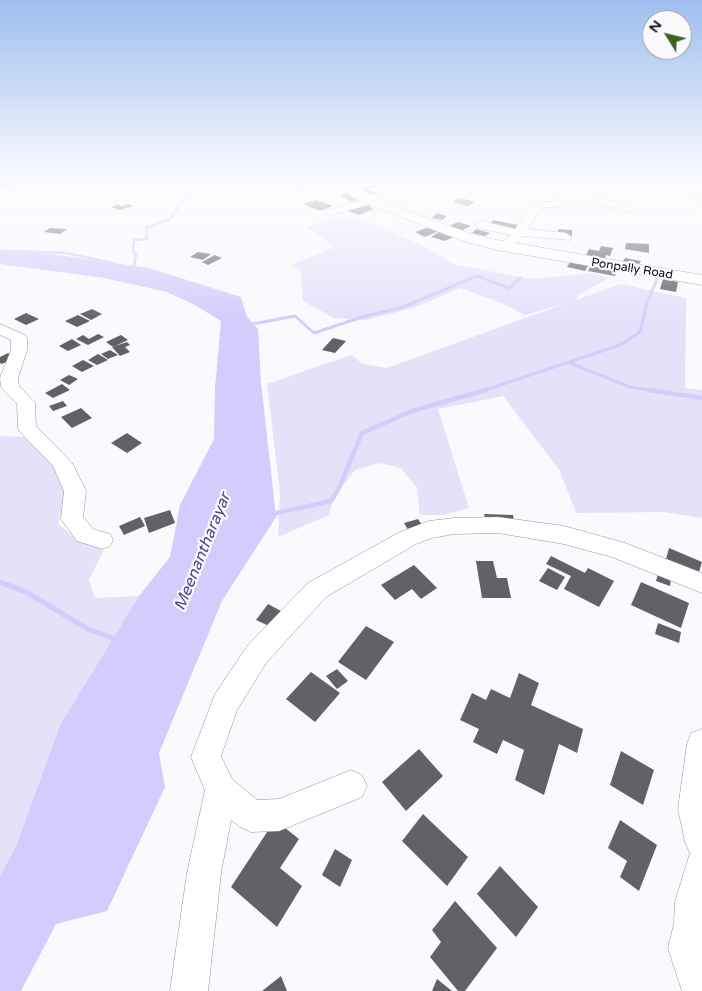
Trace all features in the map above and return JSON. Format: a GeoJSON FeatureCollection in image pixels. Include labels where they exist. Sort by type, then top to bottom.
{"type":"FeatureCollection","features":[{"type":"Feature","properties":{"kind":"main road","name":"Ponpally Road"},"geometry":{"type":"LineString","coordinates":[[446,229],[466,237],[505,247],[702,280]]}},
{"type":"Feature","properties":{"kind":"street"},"geometry":{"type":"LineString","coordinates":[[504,229],[566,237]]}},
{"type":"Feature","properties":{"kind":"street"},"geometry":{"type":"LineString","coordinates":[[505,247],[521,229]]}},
{"type":"Feature","properties":{"kind":"street"},"geometry":{"type":"LineString","coordinates":[[0,329],[19,338],[19,350],[5,384],[26,404],[27,428],[62,463],[74,491],[72,519],[85,535],[102,540]]}},
{"type":"Feature","properties":{"kind":"street"},"geometry":{"type":"LineString","coordinates":[[351,786],[279,815],[251,816],[221,790],[206,757],[225,704],[257,654],[317,590],[408,538],[429,530],[498,525],[564,535],[617,548],[702,582]]}},
{"type":"Feature","properties":{"kind":"street"},"geometry":{"type":"LineString","coordinates":[[702,744],[694,809],[702,842]]}},
{"type":"Feature","properties":{"kind":"street"},"geometry":{"type":"LineString","coordinates":[[189,991],[204,873],[221,790]]}},
{"type":"Feature","properties":{"kind":"street"},"geometry":{"type":"LineString","coordinates":[[701,991],[686,948],[692,924],[693,902],[702,865]]}},
{"type":"Feature","properties":{"kind":"shaded area"},"geometry":{"type":"Polygon","coordinates":[[[308,229],[384,229],[426,247],[453,264],[531,279],[592,273],[608,278],[579,295],[576,300],[620,284],[686,298],[685,388],[702,390],[702,518],[664,512],[576,513],[560,471],[503,396],[438,409],[469,508],[444,515],[420,515],[417,488],[401,468],[379,463],[355,470],[333,498],[329,515],[278,537],[280,493],[267,384],[351,355],[363,364],[387,368],[564,304],[525,315],[502,303],[460,288],[416,307],[366,320],[334,318],[303,301],[301,271],[292,264],[327,251],[334,245],[308,229]]]}},
{"type":"Feature","properties":{"kind":"shaded area"},"geometry":{"type":"Polygon","coordinates":[[[0,436],[30,437],[53,460],[67,493],[58,524],[80,541],[105,547],[89,580],[95,598],[139,596],[60,725],[16,846],[0,876],[0,436]]]}},
{"type":"Feature","properties":{"kind":"water"},"geometry":{"type":"Polygon","coordinates":[[[0,249],[149,268],[241,297],[247,317],[258,329],[261,383],[276,517],[222,601],[159,753],[165,787],[107,911],[56,924],[21,991],[0,991],[0,876],[16,846],[60,725],[139,596],[170,557],[180,505],[214,439],[215,388],[221,321],[193,304],[167,292],[104,278],[0,264],[0,249]]]}},
{"type":"Feature","properties":{"kind":"building"},"geometry":{"type":"Polygon","coordinates":[[[48,229],[67,229],[60,234],[44,232],[48,229]]]}},
{"type":"Feature","properties":{"kind":"building"},"geometry":{"type":"Polygon","coordinates":[[[423,229],[439,231],[425,237],[415,232],[423,229]]]}},
{"type":"Feature","properties":{"kind":"building"},"geometry":{"type":"Polygon","coordinates":[[[477,229],[490,233],[485,236],[472,233],[477,229]]]}},
{"type":"Feature","properties":{"kind":"building"},"geometry":{"type":"Polygon","coordinates":[[[558,229],[572,230],[572,236],[558,234],[558,229]]]}},
{"type":"Feature","properties":{"kind":"building"},"geometry":{"type":"Polygon","coordinates":[[[439,232],[453,237],[445,241],[431,237],[439,232]]]}},
{"type":"Feature","properties":{"kind":"building"},"geometry":{"type":"Polygon","coordinates":[[[626,243],[649,244],[649,253],[625,249],[626,243]]]}},
{"type":"Feature","properties":{"kind":"building"},"geometry":{"type":"Polygon","coordinates":[[[601,246],[613,248],[610,256],[606,255],[605,259],[596,257],[595,260],[585,258],[589,249],[599,251],[601,246]]]}},
{"type":"Feature","properties":{"kind":"building"},"geometry":{"type":"Polygon","coordinates":[[[198,252],[211,254],[203,260],[190,257],[198,252]]]}},
{"type":"Feature","properties":{"kind":"building"},"geometry":{"type":"Polygon","coordinates":[[[215,255],[222,258],[208,265],[202,262],[215,255]]]}},
{"type":"Feature","properties":{"kind":"building"},"geometry":{"type":"Polygon","coordinates":[[[625,258],[641,261],[639,264],[623,261],[625,258]]]}},
{"type":"Feature","properties":{"kind":"building"},"geometry":{"type":"Polygon","coordinates":[[[570,262],[588,266],[585,271],[567,267],[570,262]]]}},
{"type":"Feature","properties":{"kind":"building"},"geometry":{"type":"Polygon","coordinates":[[[591,265],[617,270],[615,276],[588,271],[591,265]]]}},
{"type":"Feature","properties":{"kind":"building"},"geometry":{"type":"Polygon","coordinates":[[[663,279],[678,282],[676,292],[660,289],[663,279]]]}},
{"type":"Feature","properties":{"kind":"building"},"geometry":{"type":"Polygon","coordinates":[[[92,309],[102,314],[91,320],[80,314],[92,309]]]}},
{"type":"Feature","properties":{"kind":"building"},"geometry":{"type":"Polygon","coordinates":[[[26,313],[39,319],[26,325],[14,319],[26,313]]]}},
{"type":"Feature","properties":{"kind":"building"},"geometry":{"type":"Polygon","coordinates":[[[78,315],[90,321],[77,327],[65,321],[78,315]]]}},
{"type":"Feature","properties":{"kind":"building"},"geometry":{"type":"Polygon","coordinates":[[[98,334],[104,337],[88,345],[76,339],[83,335],[89,339],[98,334]]]}},
{"type":"Feature","properties":{"kind":"building"},"geometry":{"type":"Polygon","coordinates":[[[121,335],[128,340],[113,347],[106,342],[121,335]]]}},
{"type":"Feature","properties":{"kind":"building"},"geometry":{"type":"Polygon","coordinates":[[[333,338],[346,341],[335,353],[322,350],[333,338]]]}},
{"type":"Feature","properties":{"kind":"building"},"geometry":{"type":"Polygon","coordinates":[[[72,339],[81,345],[68,351],[59,346],[72,339]]]}},
{"type":"Feature","properties":{"kind":"building"},"geometry":{"type":"Polygon","coordinates":[[[127,342],[130,345],[125,347],[130,352],[120,356],[112,347],[127,342]]]}},
{"type":"Feature","properties":{"kind":"building"},"geometry":{"type":"Polygon","coordinates":[[[110,350],[118,355],[108,359],[101,354],[110,350]]]}},
{"type":"Feature","properties":{"kind":"building"},"geometry":{"type":"Polygon","coordinates":[[[8,353],[16,357],[2,364],[0,363],[0,357],[8,353]]]}},
{"type":"Feature","properties":{"kind":"building"},"geometry":{"type":"Polygon","coordinates":[[[98,354],[108,360],[97,365],[88,360],[98,354]]]}},
{"type":"Feature","properties":{"kind":"building"},"geometry":{"type":"Polygon","coordinates":[[[83,360],[94,366],[82,372],[72,366],[83,360]]]}},
{"type":"Feature","properties":{"kind":"building"},"geometry":{"type":"Polygon","coordinates":[[[69,375],[78,379],[69,385],[60,380],[69,375]]]}},
{"type":"Feature","properties":{"kind":"building"},"geometry":{"type":"Polygon","coordinates":[[[62,384],[70,390],[53,398],[45,393],[62,384]]]}},
{"type":"Feature","properties":{"kind":"building"},"geometry":{"type":"Polygon","coordinates":[[[63,401],[67,406],[53,411],[49,406],[63,401]]]}},
{"type":"Feature","properties":{"kind":"building"},"geometry":{"type":"Polygon","coordinates":[[[81,408],[92,418],[72,428],[61,417],[81,408]]]}},
{"type":"Feature","properties":{"kind":"building"},"geometry":{"type":"Polygon","coordinates":[[[127,433],[142,443],[127,453],[111,443],[127,433]]]}},
{"type":"Feature","properties":{"kind":"building"},"geometry":{"type":"Polygon","coordinates":[[[170,510],[175,523],[149,533],[144,518],[170,510]]]}},
{"type":"Feature","properties":{"kind":"building"},"geometry":{"type":"Polygon","coordinates":[[[484,514],[513,515],[514,523],[486,522],[484,514]]]}},
{"type":"Feature","properties":{"kind":"building"},"geometry":{"type":"Polygon","coordinates":[[[140,517],[145,526],[124,535],[119,526],[140,517]]]}},
{"type":"Feature","properties":{"kind":"building"},"geometry":{"type":"Polygon","coordinates":[[[418,519],[424,528],[410,533],[404,523],[418,519]]]}},
{"type":"Feature","properties":{"kind":"building"},"geometry":{"type":"Polygon","coordinates":[[[669,548],[702,562],[699,572],[666,559],[669,548]]]}},
{"type":"Feature","properties":{"kind":"building"},"geometry":{"type":"Polygon","coordinates":[[[551,556],[585,573],[588,568],[614,581],[599,607],[564,589],[571,576],[546,564],[551,556]]]}},
{"type":"Feature","properties":{"kind":"building"},"geometry":{"type":"Polygon","coordinates":[[[476,561],[493,561],[497,578],[507,578],[511,598],[482,598],[476,561]]]}},
{"type":"Feature","properties":{"kind":"building"},"geometry":{"type":"Polygon","coordinates":[[[414,565],[437,588],[421,599],[412,589],[395,600],[381,585],[414,565]]]}},
{"type":"Feature","properties":{"kind":"building"},"geometry":{"type":"Polygon","coordinates":[[[548,568],[565,577],[557,590],[539,581],[548,568]]]}},
{"type":"Feature","properties":{"kind":"building"},"geometry":{"type":"Polygon","coordinates":[[[658,574],[671,578],[670,586],[656,581],[658,574]]]}},
{"type":"Feature","properties":{"kind":"building"},"geometry":{"type":"Polygon","coordinates":[[[641,582],[689,603],[681,628],[631,605],[641,582]]]}},
{"type":"Feature","properties":{"kind":"building"},"geometry":{"type":"Polygon","coordinates":[[[268,604],[281,611],[269,626],[256,620],[268,604]]]}},
{"type":"Feature","properties":{"kind":"building"},"geometry":{"type":"Polygon","coordinates":[[[658,623],[681,632],[679,643],[655,634],[658,623]]]}},
{"type":"Feature","properties":{"kind":"building"},"geometry":{"type":"Polygon","coordinates":[[[366,626],[394,642],[366,680],[338,662],[366,626]]]}},
{"type":"Feature","properties":{"kind":"building"},"geometry":{"type":"Polygon","coordinates":[[[337,669],[348,681],[337,689],[326,676],[337,669]]]}},
{"type":"Feature","properties":{"kind":"building"},"geometry":{"type":"Polygon","coordinates":[[[311,672],[340,693],[315,722],[286,699],[311,672]]]}},
{"type":"Feature","properties":{"kind":"building"},"geometry":{"type":"Polygon","coordinates":[[[519,673],[539,683],[531,705],[583,729],[577,753],[559,744],[544,795],[515,780],[524,750],[503,740],[497,754],[473,742],[479,729],[460,720],[472,693],[486,700],[491,689],[510,698],[519,673]]]}},
{"type":"Feature","properties":{"kind":"building"},"geometry":{"type":"Polygon","coordinates":[[[419,749],[443,776],[406,811],[382,782],[419,749]]]}},
{"type":"Feature","properties":{"kind":"building"},"geometry":{"type":"Polygon","coordinates":[[[621,751],[654,770],[643,805],[610,785],[621,751]]]}},
{"type":"Feature","properties":{"kind":"building"},"geometry":{"type":"Polygon","coordinates":[[[423,814],[468,857],[447,886],[402,841],[423,814]]]}},
{"type":"Feature","properties":{"kind":"building"},"geometry":{"type":"Polygon","coordinates":[[[275,820],[299,839],[280,868],[302,886],[277,927],[231,887],[275,820]]]}},
{"type":"Feature","properties":{"kind":"building"},"geometry":{"type":"Polygon","coordinates":[[[620,820],[657,845],[639,891],[620,877],[627,861],[608,848],[620,820]]]}},
{"type":"Feature","properties":{"kind":"building"},"geometry":{"type":"Polygon","coordinates":[[[335,849],[352,860],[340,887],[322,875],[335,849]]]}},
{"type":"Feature","properties":{"kind":"building"},"geometry":{"type":"Polygon","coordinates":[[[500,866],[538,907],[516,937],[477,894],[500,866]]]}},
{"type":"Feature","properties":{"kind":"building"},"geometry":{"type":"Polygon","coordinates":[[[455,901],[497,948],[465,991],[458,991],[430,957],[441,942],[432,930],[455,901]]]}},
{"type":"Feature","properties":{"kind":"building"},"geometry":{"type":"Polygon","coordinates":[[[281,976],[287,991],[262,991],[281,976]]]}},
{"type":"Feature","properties":{"kind":"building"},"geometry":{"type":"Polygon","coordinates":[[[437,979],[452,991],[432,991],[437,979]]]}},
{"type":"Feature","properties":{"kind":"waterway"},"geometry":{"type":"LineString","coordinates":[[134,267],[136,254],[133,252],[134,240],[147,239],[146,229]]}},
{"type":"Feature","properties":{"kind":"waterway","name":"Meenantharayar"},"geometry":{"type":"LineString","coordinates":[[16,251],[66,253],[113,263]]}},
{"type":"Feature","properties":{"kind":"waterway"},"geometry":{"type":"LineString","coordinates":[[247,325],[295,316],[314,333],[362,317],[403,307],[477,276],[509,288],[520,278]]}},
{"type":"Feature","properties":{"kind":"waterway"},"geometry":{"type":"LineString","coordinates":[[482,391],[620,345],[640,332],[647,303],[657,279]]}},
{"type":"Feature","properties":{"kind":"waterway"},"geometry":{"type":"LineString","coordinates":[[570,363],[630,387],[656,391]]}},
{"type":"Feature","properties":{"kind":"waterway"},"geometry":{"type":"LineString","coordinates":[[272,514],[331,501],[339,488],[362,433],[412,411],[486,390]]}},
{"type":"Feature","properties":{"kind":"waterway"},"geometry":{"type":"LineString","coordinates":[[648,390],[702,398]]}},
{"type":"Feature","properties":{"kind":"waterway"},"geometry":{"type":"LineString","coordinates":[[0,582],[26,592],[88,629],[117,640]]}}]}
